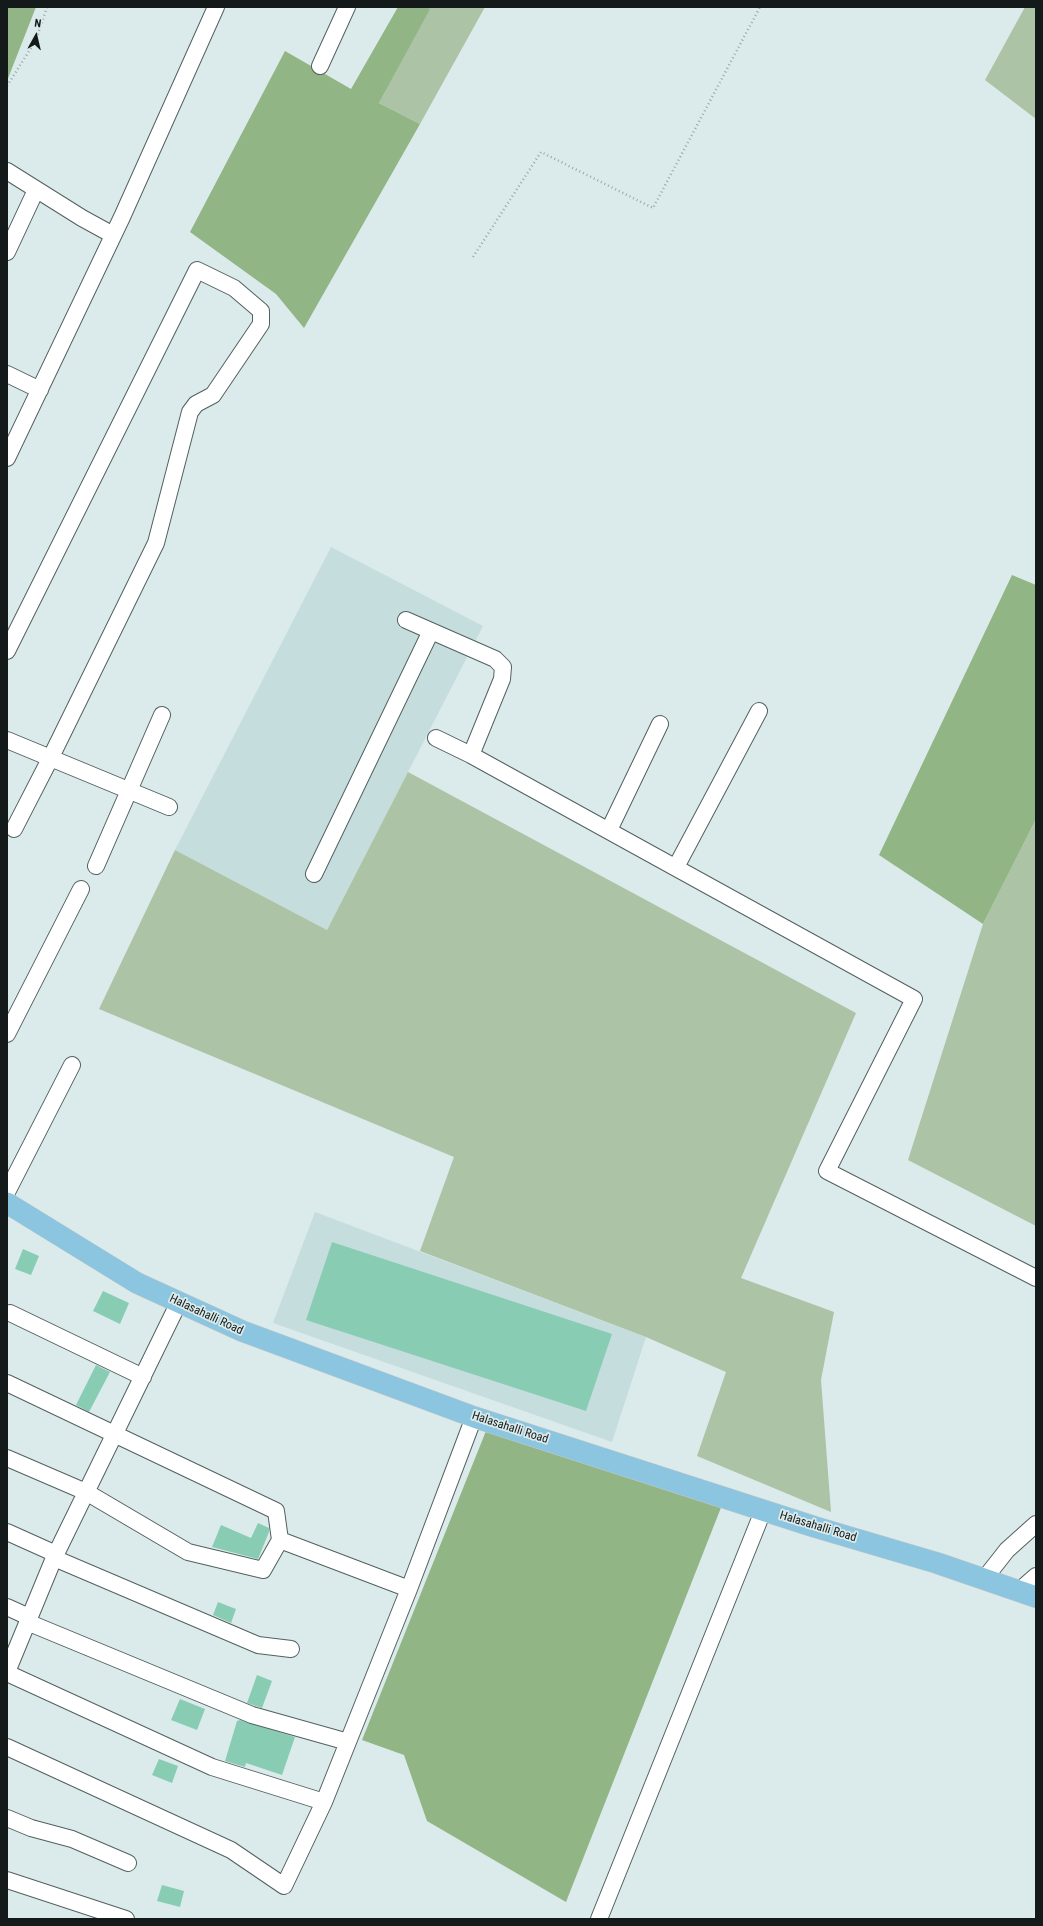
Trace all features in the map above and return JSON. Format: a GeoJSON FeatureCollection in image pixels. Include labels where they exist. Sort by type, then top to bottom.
{"type":"FeatureCollection","features":[{"type":"Feature","properties":{"kind":"main road","name":"Halasahalli Road"},"geometry":{"type":"LineString","coordinates":[[7,1203],[137,1283],[242,1331],[474,1417],[763,1511],[984,1578],[1028,1593]]}},
{"type":"Feature","properties":{"kind":"street"},"geometry":{"type":"LineString","coordinates":[[7,458],[113,235],[216,7]]}},
{"type":"Feature","properties":{"kind":"street"},"geometry":{"type":"LineString","coordinates":[[320,66],[347,7]]}},
{"type":"Feature","properties":{"kind":"street"},"geometry":{"type":"LineString","coordinates":[[7,171],[82,218],[113,235]]}},
{"type":"Feature","properties":{"kind":"street"},"geometry":{"type":"LineString","coordinates":[[7,252],[36,190]]}},
{"type":"Feature","properties":{"kind":"street"},"geometry":{"type":"LineString","coordinates":[[7,651],[197,270],[234,288],[261,311],[261,324],[213,395],[196,404],[190,412],[156,543],[51,758],[14,829]]}},
{"type":"Feature","properties":{"kind":"street"},"geometry":{"type":"LineString","coordinates":[[7,374],[40,390]]}},
{"type":"Feature","properties":{"kind":"street"},"geometry":{"type":"LineString","coordinates":[[406,620],[495,659],[503,667],[502,679],[471,755]]}},
{"type":"Feature","properties":{"kind":"street"},"geometry":{"type":"LineString","coordinates":[[314,874],[431,631]]}},
{"type":"Feature","properties":{"kind":"street"},"geometry":{"type":"LineString","coordinates":[[676,867],[759,711]]}},
{"type":"Feature","properties":{"kind":"street"},"geometry":{"type":"LineString","coordinates":[[96,866],[162,715]]}},
{"type":"Feature","properties":{"kind":"street"},"geometry":{"type":"LineString","coordinates":[[609,830],[660,724]]}},
{"type":"Feature","properties":{"kind":"street"},"geometry":{"type":"LineString","coordinates":[[436,738],[471,755],[609,830],[914,999],[827,1171],[1036,1278]]}},
{"type":"Feature","properties":{"kind":"street"},"geometry":{"type":"LineString","coordinates":[[7,740],[169,807]]}},
{"type":"Feature","properties":{"kind":"street"},"geometry":{"type":"LineString","coordinates":[[7,1034],[81,889]]}},
{"type":"Feature","properties":{"kind":"street"},"geometry":{"type":"LineString","coordinates":[[7,1192],[72,1064]]}},
{"type":"Feature","properties":{"kind":"street"},"geometry":{"type":"LineString","coordinates":[[179,1302],[55,1556],[7,1673],[212,1767],[324,1802]]}},
{"type":"Feature","properties":{"kind":"street"},"geometry":{"type":"LineString","coordinates":[[10,1313],[143,1377]]}},
{"type":"Feature","properties":{"kind":"street"},"geometry":{"type":"LineString","coordinates":[[7,1383],[276,1511],[280,1540],[263,1570],[188,1552],[86,1492],[7,1458]]}},
{"type":"Feature","properties":{"kind":"street"},"geometry":{"type":"LineString","coordinates":[[7,1747],[231,1850],[284,1886],[324,1802],[409,1589],[474,1417]]}},
{"type":"Feature","properties":{"kind":"street"},"geometry":{"type":"LineString","coordinates":[[599,1919],[763,1511]]}},
{"type":"Feature","properties":{"kind":"street"},"geometry":{"type":"LineString","coordinates":[[984,1578],[1007,1550],[1036,1524]]}},
{"type":"Feature","properties":{"kind":"street"},"geometry":{"type":"LineString","coordinates":[[7,1532],[55,1556],[258,1645],[291,1649]]}},
{"type":"Feature","properties":{"kind":"street"},"geometry":{"type":"LineString","coordinates":[[280,1540],[409,1589]]}},
{"type":"Feature","properties":{"kind":"street"},"geometry":{"type":"LineString","coordinates":[[1028,1593],[1036,1576]]}},
{"type":"Feature","properties":{"kind":"street"},"geometry":{"type":"LineString","coordinates":[[7,1607],[28,1620],[252,1716],[348,1742]]}},
{"type":"Feature","properties":{"kind":"street"},"geometry":{"type":"LineString","coordinates":[[7,1818],[31,1828],[72,1839],[128,1863]]}},
{"type":"Feature","properties":{"kind":"street"},"geometry":{"type":"LineString","coordinates":[[7,1880],[126,1919]]}},
{"type":"Feature","properties":{"kind":"path"},"geometry":{"type":"LineString","coordinates":[[7,86],[36,40],[48,7]]}},
{"type":"Feature","properties":{"kind":"path"},"geometry":{"type":"LineString","coordinates":[[473,257],[541,152],[653,208],[760,7]]}},
{"type":"Feature","properties":{"kind":"shaded area"},"geometry":{"type":"Polygon","coordinates":[[[331,547],[483,626],[327,930],[175,850],[331,547]]]}},
{"type":"Feature","properties":{"kind":"shaded area"},"geometry":{"type":"Polygon","coordinates":[[[315,1212],[646,1337],[612,1442],[273,1323],[315,1212]]]}},
{"type":"Feature","properties":{"kind":"green space"},"geometry":{"type":"Polygon","coordinates":[[[7,7],[36,7],[7,81],[7,7]]]}},
{"type":"Feature","properties":{"kind":"green space"},"geometry":{"type":"Polygon","coordinates":[[[398,7],[426,7],[430,9],[379,103],[420,124],[304,328],[276,294],[190,232],[285,51],[351,89],[398,7]]]}},
{"type":"Feature","properties":{"kind":"green space"},"geometry":{"type":"Polygon","coordinates":[[[426,7],[485,7],[420,124],[379,103],[429,9],[426,7]]]}},
{"type":"Feature","properties":{"kind":"green space"},"geometry":{"type":"Polygon","coordinates":[[[1025,7],[1036,7],[1036,119],[985,80],[1025,7]]]}},
{"type":"Feature","properties":{"kind":"green space"},"geometry":{"type":"Polygon","coordinates":[[[1012,575],[1036,585],[1036,819],[983,924],[879,855],[1012,575]]]}},
{"type":"Feature","properties":{"kind":"green space"},"geometry":{"type":"Polygon","coordinates":[[[408,772],[856,1013],[741,1278],[834,1312],[821,1380],[831,1512],[697,1456],[726,1372],[646,1337],[420,1251],[454,1157],[99,1009],[175,850],[327,930],[408,772]]]}},
{"type":"Feature","properties":{"kind":"green space"},"geometry":{"type":"Polygon","coordinates":[[[1036,819],[1036,1226],[908,1160],[983,924],[1036,819]]]}},
{"type":"Feature","properties":{"kind":"green space"},"geometry":{"type":"Polygon","coordinates":[[[488,1426],[722,1505],[566,1902],[427,1821],[404,1755],[362,1740],[488,1426]]]}},
{"type":"Feature","properties":{"kind":"building"},"geometry":{"type":"Polygon","coordinates":[[[332,1242],[612,1334],[586,1411],[306,1320],[332,1242]]]}},
{"type":"Feature","properties":{"kind":"building"},"geometry":{"type":"Polygon","coordinates":[[[23,1249],[39,1256],[31,1275],[15,1269],[23,1249]]]}},
{"type":"Feature","properties":{"kind":"building"},"geometry":{"type":"Polygon","coordinates":[[[103,1291],[129,1303],[120,1324],[93,1311],[103,1291]]]}},
{"type":"Feature","properties":{"kind":"building"},"geometry":{"type":"Polygon","coordinates":[[[96,1365],[110,1372],[89,1412],[76,1405],[96,1365]]]}},
{"type":"Feature","properties":{"kind":"building"},"geometry":{"type":"Polygon","coordinates":[[[258,1523],[269,1528],[269,1532],[258,1559],[212,1547],[221,1525],[251,1538],[258,1523]]]}},
{"type":"Feature","properties":{"kind":"building"},"geometry":{"type":"Polygon","coordinates":[[[218,1602],[236,1609],[231,1623],[213,1615],[218,1602]]]}},
{"type":"Feature","properties":{"kind":"building"},"geometry":{"type":"Polygon","coordinates":[[[257,1675],[272,1681],[262,1708],[247,1703],[257,1675]]]}},
{"type":"Feature","properties":{"kind":"building"},"geometry":{"type":"Polygon","coordinates":[[[180,1699],[205,1709],[197,1730],[171,1720],[180,1699]]]}},
{"type":"Feature","properties":{"kind":"building"},"geometry":{"type":"Polygon","coordinates":[[[240,1720],[295,1737],[282,1775],[246,1763],[245,1767],[225,1761],[237,1721],[240,1720]]]}},
{"type":"Feature","properties":{"kind":"building"},"geometry":{"type":"Polygon","coordinates":[[[159,1759],[178,1766],[172,1783],[152,1775],[159,1759]]]}},
{"type":"Feature","properties":{"kind":"building"},"geometry":{"type":"Polygon","coordinates":[[[162,1885],[184,1891],[180,1907],[157,1901],[162,1885]]]}}]}
